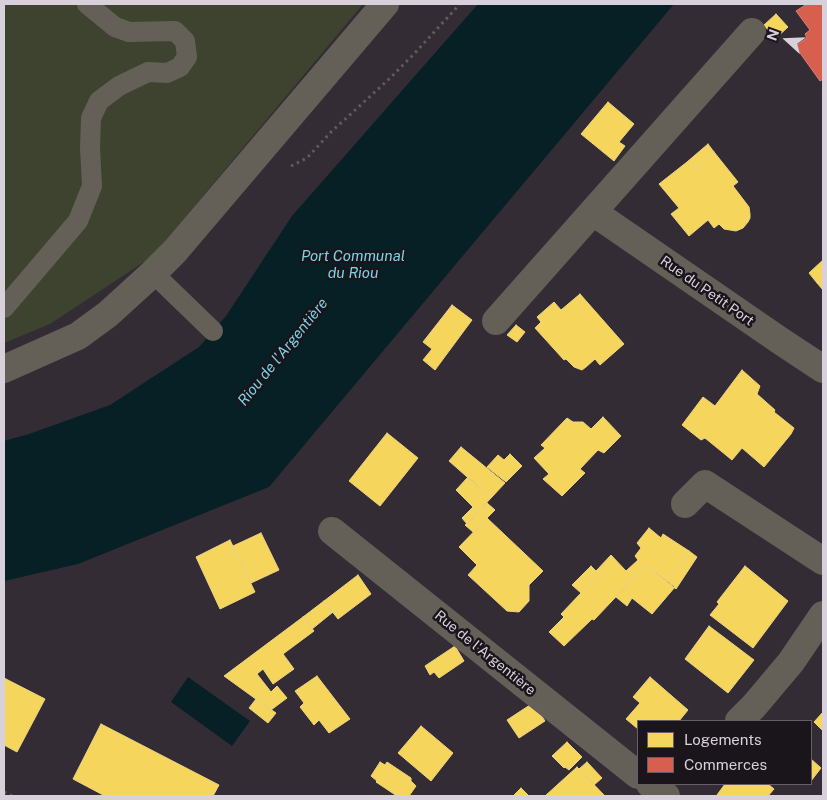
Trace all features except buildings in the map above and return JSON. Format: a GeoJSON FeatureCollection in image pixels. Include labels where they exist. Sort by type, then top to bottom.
{"type":"FeatureCollection","features":[{"type":"Feature","properties":{"kind":"street"},"geometry":{"type":"LineString","coordinates":[[4,369],[78,336],[108,314],[147,279],[175,251],[385,4]]}},
{"type":"Feature","properties":{"kind":"street"},"geometry":{"type":"LineString","coordinates":[[496,321],[752,32]]}},
{"type":"Feature","properties":{"kind":"street","name":"Rue du Petit Port"},"geometry":{"type":"LineString","coordinates":[[592,212],[823,369]]}},
{"type":"Feature","properties":{"kind":"street"},"geometry":{"type":"LineString","coordinates":[[685,504],[705,484],[823,561]]}},
{"type":"Feature","properties":{"kind":"street","name":"Rue de l'Argentière"},"geometry":{"type":"LineString","coordinates":[[332,531],[637,774]]}},
{"type":"Feature","properties":{"kind":"street"},"geometry":{"type":"LineString","coordinates":[[741,720],[791,662],[823,615]]}},
{"type":"Feature","properties":{"kind":"street"},"geometry":{"type":"LineString","coordinates":[[651,785],[665,796],[677,785]]}},
{"type":"Feature","properties":{"kind":"lane"},"geometry":{"type":"LineString","coordinates":[[4,308],[78,221],[92,186],[91,118],[99,101],[120,86],[148,72],[167,73],[180,67],[187,57],[185,41],[175,31],[129,32],[115,27],[87,4]]}},
{"type":"Feature","properties":{"kind":"lane"},"geometry":{"type":"LineString","coordinates":[[147,279],[213,330]]}},
{"type":"Feature","properties":{"kind":"path"},"geometry":{"type":"LineString","coordinates":[[286,169],[308,158],[331,132],[388,80],[460,4]]}},
{"type":"Feature","properties":{"kind":"path"},"geometry":{"type":"LineString","coordinates":[[4,792],[12,796]]}},
{"type":"Feature","properties":{"kind":"green space"},"geometry":{"type":"Polygon","coordinates":[[[4,4],[363,4],[153,256],[50,324],[4,343],[4,4]]]}},
{"type":"Feature","properties":{"kind":"water","name":"Port Communal du Riou"},"geometry":{"type":"Polygon","coordinates":[[[478,4],[674,4],[269,487],[78,564],[4,581],[4,441],[110,405],[199,347],[226,316],[292,216],[478,4]]]}},
{"type":"Feature","properties":{"kind":"water"},"geometry":{"type":"Polygon","coordinates":[[[188,677],[250,721],[232,746],[171,702],[188,677]]]}},
{"type":"Feature","properties":{"kind":"water label","name":"Riou de l'Argentière"},"geometry":{"type":"Point","coordinates":[283,352]}}]}
